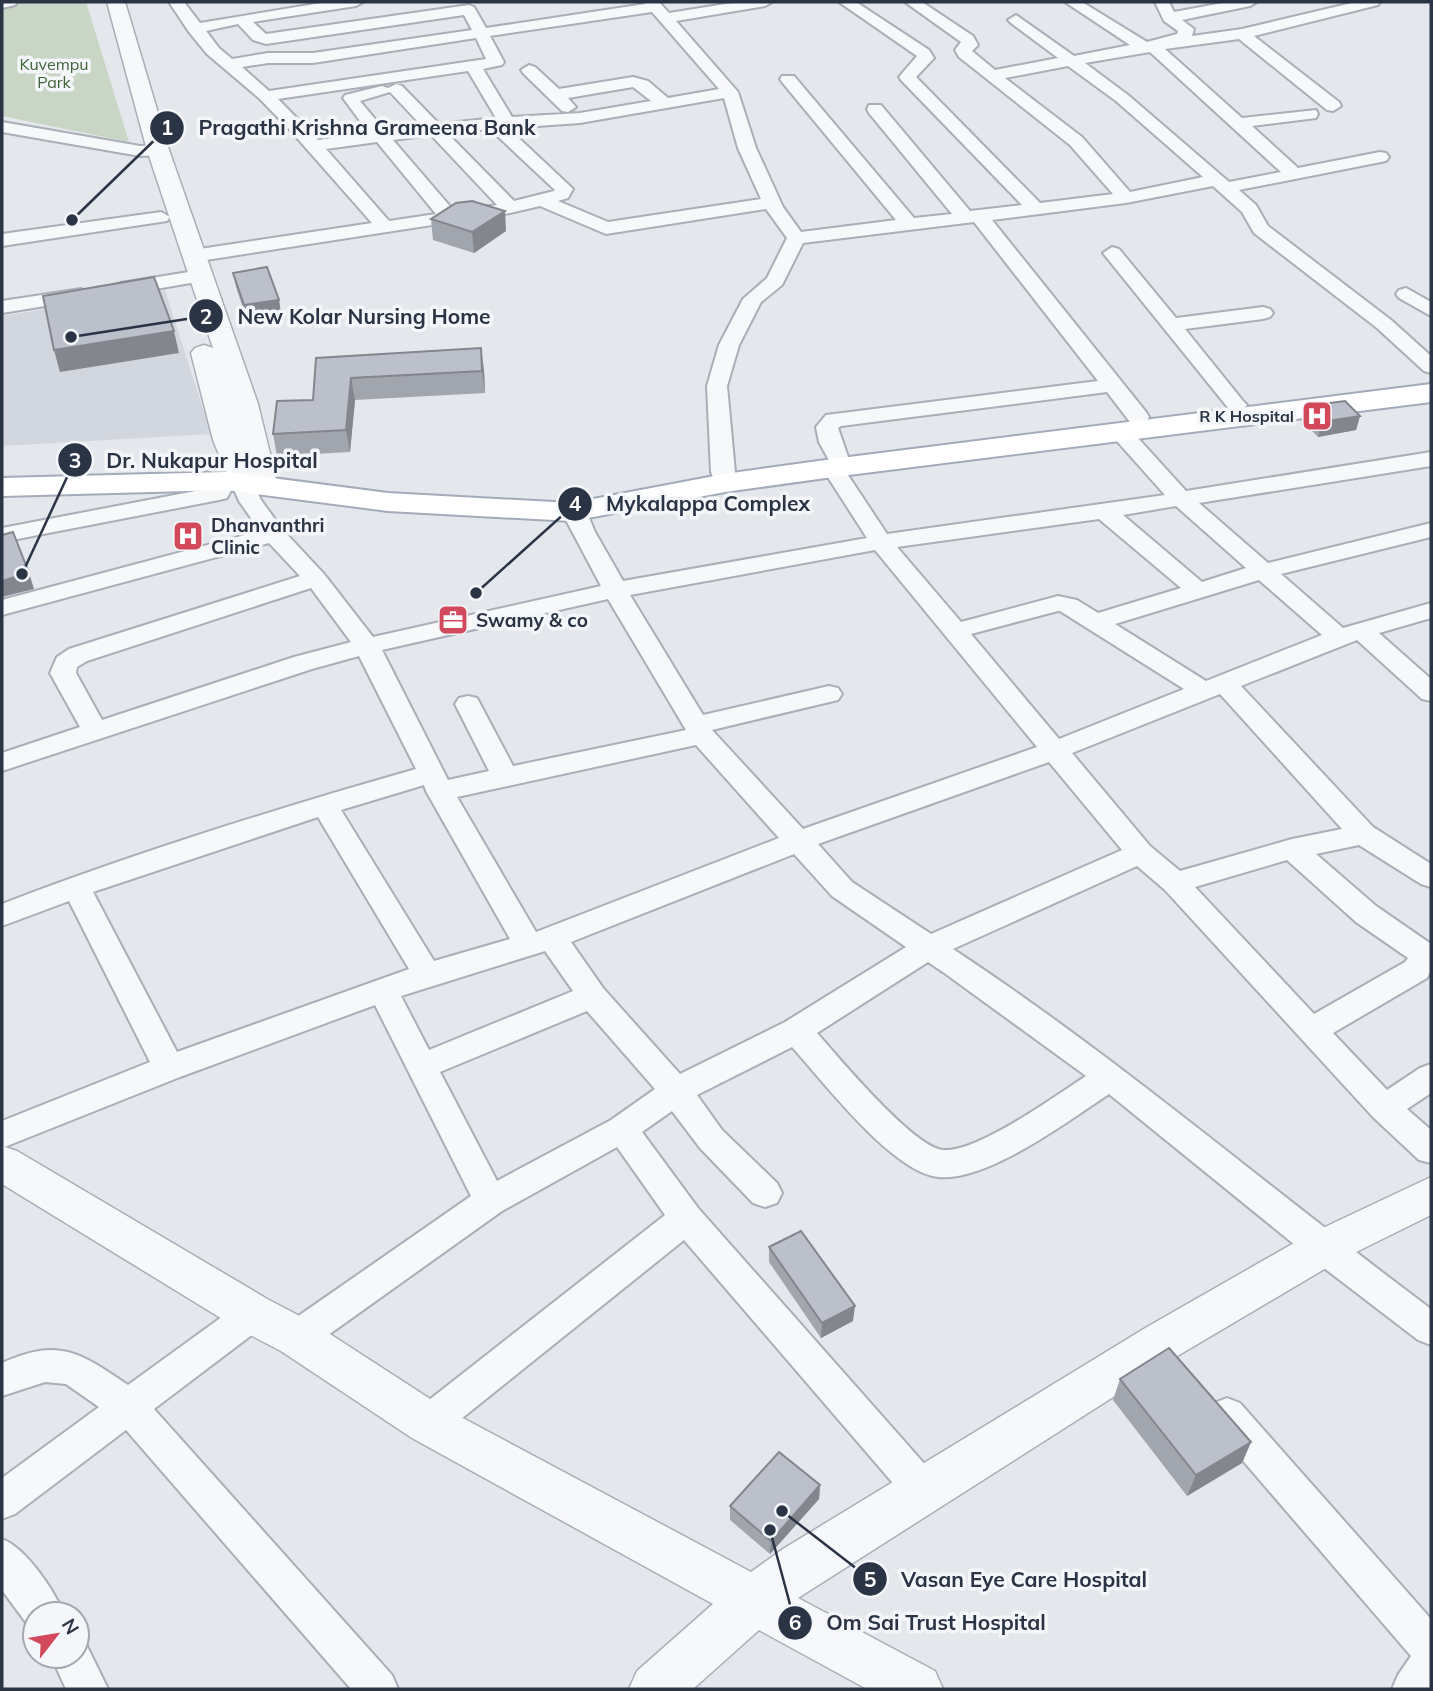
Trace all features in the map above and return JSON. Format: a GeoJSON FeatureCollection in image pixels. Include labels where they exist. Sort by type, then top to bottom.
{"type":"FeatureCollection","features":[{"type":"Feature","properties":{"kind":"main road"},"geometry":{"type":"LineString","coordinates":[[1128,424],[1236,405],[1431,380]]}},
{"type":"Feature","properties":{"kind":"main road"},"geometry":{"type":"LineString","coordinates":[[2,477],[247,481],[291,491],[388,502],[572,506],[723,477],[835,462],[1128,424],[1431,393]]}},
{"type":"Feature","properties":{"kind":"main road"},"geometry":{"type":"LineString","coordinates":[[2,487],[247,481]]}},
{"type":"Feature","properties":{"kind":"street"},"geometry":{"type":"LineString","coordinates":[[2,4],[10,2]]}},
{"type":"Feature","properties":{"kind":"street"},"geometry":{"type":"LineString","coordinates":[[101,2],[149,151],[193,270],[247,481],[274,534],[316,579],[368,646],[436,782],[540,941],[676,1091],[711,1139],[765,1193]]}},
{"type":"Feature","properties":{"kind":"street"},"geometry":{"type":"LineString","coordinates":[[116,2],[161,217],[193,270]]}},
{"type":"Feature","properties":{"kind":"street"},"geometry":{"type":"LineString","coordinates":[[176,2],[194,29],[227,65],[266,96],[385,227]]}},
{"type":"Feature","properties":{"kind":"street"},"geometry":{"type":"LineString","coordinates":[[194,29],[356,2]]}},
{"type":"Feature","properties":{"kind":"street"},"geometry":{"type":"LineString","coordinates":[[227,65],[268,58],[313,58],[657,9],[765,2]]}},
{"type":"Feature","properties":{"kind":"street"},"geometry":{"type":"LineString","coordinates":[[846,2],[923,53],[926,58],[907,77],[1035,208]]}},
{"type":"Feature","properties":{"kind":"street"},"geometry":{"type":"LineString","coordinates":[[912,2],[967,39],[970,45],[963,50],[1076,141],[1126,198]]}},
{"type":"Feature","properties":{"kind":"street"},"geometry":{"type":"LineString","coordinates":[[1072,2],[1156,46],[1294,174]]}},
{"type":"Feature","properties":{"kind":"street"},"geometry":{"type":"LineString","coordinates":[[1156,46],[1184,37],[1186,29],[1170,18],[1162,2]]}},
{"type":"Feature","properties":{"kind":"street"},"geometry":{"type":"LineString","coordinates":[[1170,18],[1251,2]]}},
{"type":"Feature","properties":{"kind":"street"},"geometry":{"type":"LineString","coordinates":[[993,75],[1156,46],[1242,34],[1373,2]]}},
{"type":"Feature","properties":{"kind":"street"},"geometry":{"type":"LineString","coordinates":[[242,19],[258,37],[266,38],[463,9],[472,13],[496,62],[477,72],[351,98],[449,217]]}},
{"type":"Feature","properties":{"kind":"street"},"geometry":{"type":"LineString","coordinates":[[657,9],[730,92],[747,148],[772,203],[796,238]]}},
{"type":"Feature","properties":{"kind":"street"},"geometry":{"type":"LineString","coordinates":[[1016,20],[1122,98],[1250,209],[1261,229],[1384,324],[1431,368]]}},
{"type":"Feature","properties":{"kind":"street"},"geometry":{"type":"LineString","coordinates":[[1242,34],[1333,106]]}},
{"type":"Feature","properties":{"kind":"street"},"geometry":{"type":"LineString","coordinates":[[549,89],[622,69]]}},
{"type":"Feature","properties":{"kind":"street"},"geometry":{"type":"LineString","coordinates":[[529,70],[580,118]]}},
{"type":"Feature","properties":{"kind":"street"},"geometry":{"type":"LineString","coordinates":[[266,96],[477,72]]}},
{"type":"Feature","properties":{"kind":"street"},"geometry":{"type":"LineString","coordinates":[[2,307],[193,270],[385,227],[510,208],[562,194],[564,189],[499,122],[477,72]]}},
{"type":"Feature","properties":{"kind":"street"},"geometry":{"type":"LineString","coordinates":[[788,79],[909,224]]}},
{"type":"Feature","properties":{"kind":"street"},"geometry":{"type":"LineString","coordinates":[[549,89],[632,82],[642,85],[666,105]]}},
{"type":"Feature","properties":{"kind":"street"},"geometry":{"type":"LineString","coordinates":[[396,89],[510,208]]}},
{"type":"Feature","properties":{"kind":"street"},"geometry":{"type":"LineString","coordinates":[[314,146],[499,122],[580,118],[730,92]]}},
{"type":"Feature","properties":{"kind":"street"},"geometry":{"type":"LineString","coordinates":[[876,109],[972,216],[1113,385],[1128,424],[1181,499],[1264,571],[1431,693]]}},
{"type":"Feature","properties":{"kind":"street"},"geometry":{"type":"LineString","coordinates":[[1239,122],[1310,114]]}},
{"type":"Feature","properties":{"kind":"street"},"geometry":{"type":"LineString","coordinates":[[2,127],[149,151]]}},
{"type":"Feature","properties":{"kind":"street"},"geometry":{"type":"LineString","coordinates":[[796,238],[1126,198],[1294,174],[1380,157]]}},
{"type":"Feature","properties":{"kind":"street"},"geometry":{"type":"LineString","coordinates":[[542,200],[606,228],[772,203]]}},
{"type":"Feature","properties":{"kind":"street"},"geometry":{"type":"LineString","coordinates":[[2,239],[161,217]]}},
{"type":"Feature","properties":{"kind":"street"},"geometry":{"type":"LineString","coordinates":[[723,477],[717,386],[729,345],[753,299],[775,281],[796,238]]}},
{"type":"Feature","properties":{"kind":"street"},"geometry":{"type":"LineString","coordinates":[[1112,253],[1236,405]]}},
{"type":"Feature","properties":{"kind":"street"},"geometry":{"type":"LineString","coordinates":[[1406,294],[1431,310]]}},
{"type":"Feature","properties":{"kind":"street"},"geometry":{"type":"LineString","coordinates":[[1170,325],[1263,313]]}},
{"type":"Feature","properties":{"kind":"street"},"geometry":{"type":"LineString","coordinates":[[1113,385],[834,420],[827,427],[835,462],[881,542],[1052,751],[1140,853],[1175,883],[1384,1108],[1431,1150]]}},
{"type":"Feature","properties":{"kind":"street"},"geometry":{"type":"LineString","coordinates":[[2,762],[303,663],[615,590],[881,542],[1104,511],[1431,459]]}},
{"type":"Feature","properties":{"kind":"street"},"geometry":{"type":"LineString","coordinates":[[2,535],[189,500],[219,493],[247,481]]}},
{"type":"Feature","properties":{"kind":"street"},"geometry":{"type":"LineString","coordinates":[[572,506],[607,569],[615,590],[699,730],[842,889],[929,947],[1110,1077],[1323,1248],[1431,1328]]}},
{"type":"Feature","properties":{"kind":"street"},"geometry":{"type":"LineString","coordinates":[[1104,511],[1199,591]]}},
{"type":"Feature","properties":{"kind":"street"},"geometry":{"type":"LineString","coordinates":[[1095,622],[1264,571],[1431,530]]}},
{"type":"Feature","properties":{"kind":"street"},"geometry":{"type":"LineString","coordinates":[[2,608],[274,534]]}},
{"type":"Feature","properties":{"kind":"street"},"geometry":{"type":"LineString","coordinates":[[96,732],[63,673],[66,663],[78,655],[316,579]]}},
{"type":"Feature","properties":{"kind":"street"},"geometry":{"type":"LineString","coordinates":[[955,631],[1058,603],[1068,605],[1214,687],[1363,834],[1431,877]]}},
{"type":"Feature","properties":{"kind":"street"},"geometry":{"type":"LineString","coordinates":[[2,1135],[169,1068],[427,974],[540,941],[798,841],[1052,751],[1350,634],[1431,610]]}},
{"type":"Feature","properties":{"kind":"street"},"geometry":{"type":"LineString","coordinates":[[2,915],[76,886],[324,804],[436,782],[506,779],[829,694]]}},
{"type":"Feature","properties":{"kind":"street"},"geometry":{"type":"LineString","coordinates":[[468,704],[506,779]]}},
{"type":"Feature","properties":{"kind":"street"},"geometry":{"type":"LineString","coordinates":[[324,804],[427,974]]}},
{"type":"Feature","properties":{"kind":"street"},"geometry":{"type":"LineString","coordinates":[[1175,883],[1292,849],[1363,834]]}},
{"type":"Feature","properties":{"kind":"street"},"geometry":{"type":"LineString","coordinates":[[1292,849],[1366,914],[1419,949],[1423,957],[1416,970],[1311,1031]]}},
{"type":"Feature","properties":{"kind":"street"},"geometry":{"type":"LineString","coordinates":[[296,1337],[490,1201],[622,1129],[676,1091],[796,1031],[929,947],[1140,853]]}},
{"type":"Feature","properties":{"kind":"street"},"geometry":{"type":"LineString","coordinates":[[76,886],[169,1068]]}},
{"type":"Feature","properties":{"kind":"street"},"geometry":{"type":"LineString","coordinates":[[383,990],[490,1201]]}},
{"type":"Feature","properties":{"kind":"street"},"geometry":{"type":"LineString","coordinates":[[422,1066],[592,996]]}},
{"type":"Feature","properties":{"kind":"street"},"geometry":{"type":"LineString","coordinates":[[796,1031],[902,1143],[936,1164],[960,1164],[994,1149],[1110,1077]]}},
{"type":"Feature","properties":{"kind":"street"},"geometry":{"type":"LineString","coordinates":[[1384,1108],[1431,1077]]}},
{"type":"Feature","properties":{"kind":"street"},"geometry":{"type":"LineString","coordinates":[[622,1129],[686,1218],[923,1490]]}},
{"type":"Feature","properties":{"kind":"street"},"geometry":{"type":"LineString","coordinates":[[2,1163],[253,1314],[296,1337],[428,1423],[917,1689]]}},
{"type":"Feature","properties":{"kind":"street"},"geometry":{"type":"LineString","coordinates":[[655,1689],[756,1600],[800,1566],[923,1490],[1187,1369],[1323,1248],[1431,1195]]}},
{"type":"Feature","properties":{"kind":"street"},"geometry":{"type":"LineString","coordinates":[[428,1423],[686,1218]]}},
{"type":"Feature","properties":{"kind":"street"},"geometry":{"type":"LineString","coordinates":[[2,1501],[253,1314]]}},
{"type":"Feature","properties":{"kind":"street"},"geometry":{"type":"LineString","coordinates":[[2,1380],[20,1372],[46,1366],[73,1368],[129,1407],[378,1689]]}},
{"type":"Feature","properties":{"kind":"street"},"geometry":{"type":"LineString","coordinates":[[1187,1369],[1431,1649]]}},
{"type":"Feature","properties":{"kind":"street"},"geometry":{"type":"LineString","coordinates":[[2,1558],[34,1600]]}},
{"type":"Feature","properties":{"kind":"street"},"geometry":{"type":"LineString","coordinates":[[1412,1689],[1431,1662]]}},
{"type":"Feature","properties":{"kind":"street"},"geometry":{"type":"LineString","coordinates":[[78,1670],[88,1689]]}},
{"type":"Feature","properties":{"kind":"shaded area"},"geometry":{"type":"Polygon","coordinates":[[[165,290],[211,434],[2,446],[2,316],[165,290]]]}},
{"type":"Feature","properties":{"kind":"green space","name":"Kuvempu Park"},"geometry":{"type":"Polygon","coordinates":[[[2,2],[86,2],[129,142],[2,116],[2,2]]]}},
{"type":"Feature","properties":{"kind":"building"},"geometry":{"type":"Polygon","coordinates":[[[472,201],[505,211],[472,232],[431,219],[456,203],[472,201]]]}},
{"type":"Feature","properties":{"kind":"building"},"geometry":{"type":"Polygon","coordinates":[[[267,267],[279,300],[244,305],[233,273],[267,267]]]}},
{"type":"Feature","properties":{"kind":"building"},"geometry":{"type":"Polygon","coordinates":[[[154,277],[174,331],[54,350],[43,296],[154,277]]]}},
{"type":"Feature","properties":{"kind":"building"},"geometry":{"type":"Polygon","coordinates":[[[481,348],[482,371],[351,378],[346,430],[273,434],[277,401],[313,400],[316,358],[481,348]]]}},
{"type":"Feature","properties":{"kind":"building"},"geometry":{"type":"Polygon","coordinates":[[[1345,401],[1360,416],[1322,422],[1306,406],[1345,401]]]}},
{"type":"Feature","properties":{"kind":"building"},"geometry":{"type":"Polygon","coordinates":[[[13,532],[29,573],[2,581],[2,535],[13,532]]]}},
{"type":"Feature","properties":{"kind":"building"},"geometry":{"type":"Polygon","coordinates":[[[801,1231],[855,1306],[822,1323],[769,1247],[801,1231]]]}},
{"type":"Feature","properties":{"kind":"building"},"geometry":{"type":"Polygon","coordinates":[[[1169,1348],[1251,1442],[1196,1475],[1120,1379],[1169,1348]]]}},
{"type":"Feature","properties":{"kind":"building"},"geometry":{"type":"Polygon","coordinates":[[[779,1452],[820,1485],[771,1541],[730,1506],[779,1452]]]}},
{"type":"Feature","properties":{"kind":"place","name":"Pragathi Krishna Grameena Bank"},"geometry":{"type":"Point","coordinates":[72,220]}},
{"type":"Feature","properties":{"kind":"place","name":"New Kolar Nursing Home"},"geometry":{"type":"Point","coordinates":[71,337]}},
{"type":"Feature","properties":{"kind":"place","name":"R K Hospital"},"geometry":{"type":"Point","coordinates":[1317,416]}},
{"type":"Feature","properties":{"kind":"place","name":"Dhanvanthri Clinic"},"geometry":{"type":"Point","coordinates":[188,536]}},
{"type":"Feature","properties":{"kind":"place","name":"Dr. Nukapur Hospital"},"geometry":{"type":"Point","coordinates":[22,574]}},
{"type":"Feature","properties":{"kind":"place","name":"Mykalappa Complex"},"geometry":{"type":"Point","coordinates":[476,593]}},
{"type":"Feature","properties":{"kind":"place","name":"Swamy & co"},"geometry":{"type":"Point","coordinates":[453,620]}},
{"type":"Feature","properties":{"kind":"place","name":"Vasan Eye Care Hospital"},"geometry":{"type":"Point","coordinates":[782,1511]}},
{"type":"Feature","properties":{"kind":"place","name":"Om Sai Trust Hospital"},"geometry":{"type":"Point","coordinates":[770,1530]}}]}
